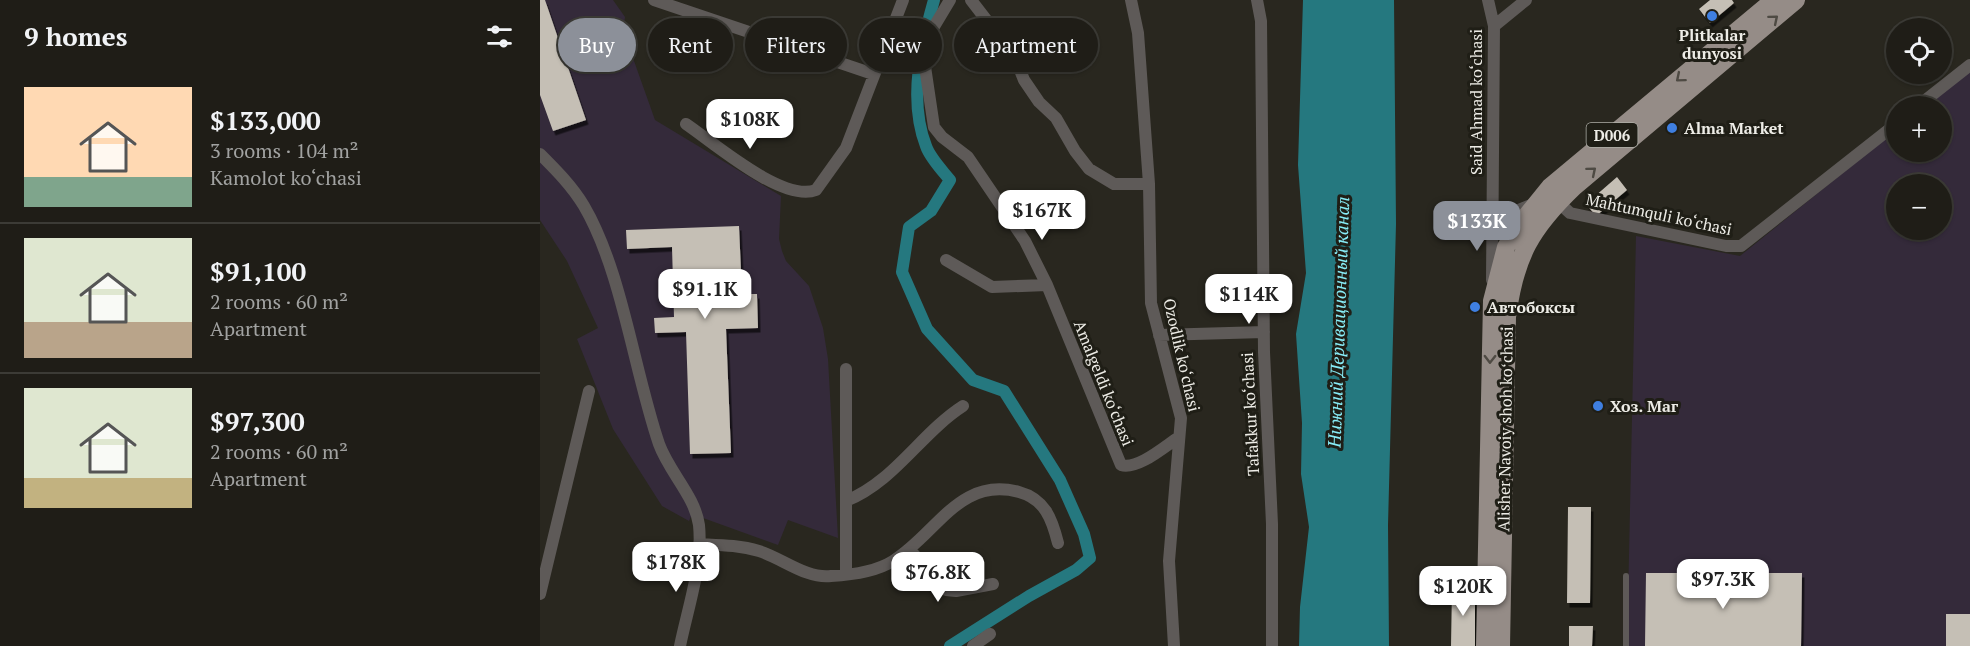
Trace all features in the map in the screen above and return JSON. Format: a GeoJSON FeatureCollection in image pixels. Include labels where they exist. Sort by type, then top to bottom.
{"type":"FeatureCollection","features":[{"type":"Feature","properties":{"kind":"main road","name":"D006"},"geometry":{"type":"LineString","coordinates":[[1492,301],[1506,247],[1535,203],[1557,181],[1774,0]]}},
{"type":"Feature","properties":{"kind":"main road","name":"D006"},"geometry":{"type":"LineString","coordinates":[[1558,202],[1793,1]]}},
{"type":"Feature","properties":{"kind":"main road","name":"Alisher Navoiy shoh koʻchasi"},"geometry":{"type":"LineString","coordinates":[[1501,646],[1507,317],[1511,285],[1522,252],[1534,231],[1558,202]]}},
{"type":"Feature","properties":{"kind":"main road","name":"Alisher Navoiy shoh koʻchasi"},"geometry":{"type":"LineString","coordinates":[[1485,646],[1492,301]]}},
{"type":"Feature","properties":{"kind":"street"},"geometry":{"type":"LineString","coordinates":[[654,0],[873,74]]}},
{"type":"Feature","properties":{"kind":"street"},"geometry":{"type":"LineString","coordinates":[[686,124],[772,183],[807,193],[816,190],[846,148],[903,0]]}},
{"type":"Feature","properties":{"kind":"street","name":"Amalgeldi ko‘chasi"},"geometry":{"type":"LineString","coordinates":[[950,0],[932,30],[924,60],[934,127],[942,137],[963,151],[988,184],[1025,241],[1047,285],[1121,465],[1127,466],[1143,459],[1179,437]]}},
{"type":"Feature","properties":{"kind":"street"},"geometry":{"type":"LineString","coordinates":[[971,0],[1015,57],[1029,87],[1061,125],[1075,151],[1089,169],[1114,184],[1149,184]]}},
{"type":"Feature","properties":{"kind":"street","name":"Ozodlik ko‘chasi"},"geometry":{"type":"LineString","coordinates":[[1131,0],[1138,33],[1149,184],[1149,268],[1152,303],[1181,418],[1170,561],[1169,594],[1174,646]]}},
{"type":"Feature","properties":{"kind":"street","name":"Tafakkur ko‘chasi"},"geometry":{"type":"LineString","coordinates":[[1257,0],[1261,21],[1264,332],[1272,524],[1272,646]]}},
{"type":"Feature","properties":{"kind":"street","name":"Said Ahmad ko‘chasi"},"geometry":{"type":"LineString","coordinates":[[1488,0],[1494,26],[1492,301]]}},
{"type":"Feature","properties":{"kind":"street"},"geometry":{"type":"LineString","coordinates":[[1494,26],[1526,0]]}},
{"type":"Feature","properties":{"kind":"street"},"geometry":{"type":"LineString","coordinates":[[1931,96],[1970,65]]}},
{"type":"Feature","properties":{"kind":"street","name":"Mahtumquli ko‘chasi"},"geometry":{"type":"LineString","coordinates":[[1558,202],[1570,213],[1726,246],[1741,246],[1886,132]]}},
{"type":"Feature","properties":{"kind":"street"},"geometry":{"type":"LineString","coordinates":[[540,154],[568,182],[597,232],[660,445],[698,518],[699,544],[680,646]]}},
{"type":"Feature","properties":{"kind":"street"},"geometry":{"type":"LineString","coordinates":[[1492,204],[1498,213],[1506,215],[1521,212],[1535,203]]}},
{"type":"Feature","properties":{"kind":"street"},"geometry":{"type":"LineString","coordinates":[[946,260],[992,288],[1047,285]]}},
{"type":"Feature","properties":{"kind":"street"},"geometry":{"type":"LineString","coordinates":[[1159,335],[1264,332]]}},
{"type":"Feature","properties":{"kind":"street"},"geometry":{"type":"LineString","coordinates":[[846,369],[846,573]]}},
{"type":"Feature","properties":{"kind":"street"},"geometry":{"type":"LineString","coordinates":[[540,594],[589,391]]}},
{"type":"Feature","properties":{"kind":"street"},"geometry":{"type":"LineString","coordinates":[[846,501],[864,494],[908,458],[944,419],[963,406]]}},
{"type":"Feature","properties":{"kind":"street"},"geometry":{"type":"LineString","coordinates":[[699,544],[736,546],[759,551],[812,575],[824,577],[874,569],[892,562],[910,550],[970,494],[998,489],[1028,494],[1042,504],[1052,520],[1058,543]]}},
{"type":"Feature","properties":{"kind":"street"},"geometry":{"type":"LineString","coordinates":[[910,550],[946,590],[956,591],[993,584]]}},
{"type":"Feature","properties":{"kind":"street"},"geometry":{"type":"LineString","coordinates":[[973,646],[990,634]]}},
{"type":"Feature","properties":{"kind":"lane"},"geometry":{"type":"LineString","coordinates":[[1626,576],[1626,646]]}},
{"type":"Feature","properties":{"kind":"shaded area"},"geometry":{"type":"Polygon","coordinates":[[[540,0],[613,0],[625,18],[558,18],[558,72],[636,72],[636,67],[655,120],[781,196],[779,239],[782,251],[786,261],[809,286],[823,328],[828,359],[838,538],[788,520],[778,545],[692,514],[689,521],[662,506],[613,429],[577,339],[598,328],[567,261],[540,220],[540,0]]]}},
{"type":"Feature","properties":{"kind":"shaded area"},"geometry":{"type":"Polygon","coordinates":[[[1970,70],[1970,646],[1627,646],[1636,236],[1740,256],[1886,138],[1886,162],[1952,162],[1952,96],[1938,96],[1970,70]]]}},
{"type":"Feature","properties":{"kind":"water","name":"Нижний Деривационный канал"},"geometry":{"type":"Polygon","coordinates":[[[1303,0],[1394,0],[1396,224],[1388,525],[1389,646],[1299,646],[1300,607],[1309,527],[1301,474],[1302,423],[1296,334],[1306,273],[1298,165],[1303,0]]]}},
{"type":"Feature","properties":{"kind":"building"},"geometry":{"type":"Polygon","coordinates":[[[540,0],[545,0],[558,38],[558,72],[570,72],[586,120],[553,131],[540,95],[540,0]]]}},
{"type":"Feature","properties":{"kind":"building","name":"Plitkalar dunyosi"},"geometry":{"type":"Polygon","coordinates":[[[1710,0],[1732,0],[1734,3],[1710,23],[1699,9],[1710,0]]]}},
{"type":"Feature","properties":{"kind":"building"},"geometry":{"type":"Polygon","coordinates":[[[1617,177],[1627,190],[1596,216],[1586,204],[1617,177]]]}},
{"type":"Feature","properties":{"kind":"building"},"geometry":{"type":"Polygon","coordinates":[[[739,226],[742,294],[757,294],[758,328],[726,329],[731,453],[690,454],[686,332],[655,333],[654,318],[674,317],[672,247],[627,249],[626,230],[739,226]]]}},
{"type":"Feature","properties":{"kind":"building"},"geometry":{"type":"Polygon","coordinates":[[[1568,507],[1591,507],[1590,603],[1567,603],[1568,507]]]}},
{"type":"Feature","properties":{"kind":"building"},"geometry":{"type":"Polygon","coordinates":[[[1646,573],[1802,573],[1801,646],[1645,646],[1646,573]]]}},
{"type":"Feature","properties":{"kind":"building"},"geometry":{"type":"Polygon","coordinates":[[[1452,588],[1475,588],[1475,646],[1451,646],[1452,588]]]}},
{"type":"Feature","properties":{"kind":"building"},"geometry":{"type":"Polygon","coordinates":[[[1946,614],[1970,614],[1970,646],[1946,646],[1946,614]]]}},
{"type":"Feature","properties":{"kind":"building"},"geometry":{"type":"Polygon","coordinates":[[[1569,626],[1593,626],[1592,646],[1569,646],[1569,626]]]}},
{"type":"Feature","properties":{"kind":"waterway"},"geometry":{"type":"LineString","coordinates":[[934,0],[918,73],[918,110],[928,150],[936,164],[950,180],[931,211],[909,227],[902,272],[927,329],[973,380],[1004,391],[1060,480],[1084,534],[1090,558],[1076,570],[1029,596],[950,646]]}},
{"type":"Feature","properties":{"kind":"place","name":"Plitkalar dunyosi"},"geometry":{"type":"Point","coordinates":[1712,16]}},
{"type":"Feature","properties":{"kind":"place","name":"Alma Market"},"geometry":{"type":"Point","coordinates":[1672,128]}},
{"type":"Feature","properties":{"kind":"place","name":"Автобоксы"},"geometry":{"type":"Point","coordinates":[1475,307]}},
{"type":"Feature","properties":{"kind":"place","name":"Хоз. Маг"},"geometry":{"type":"Point","coordinates":[1598,406]}}]}
